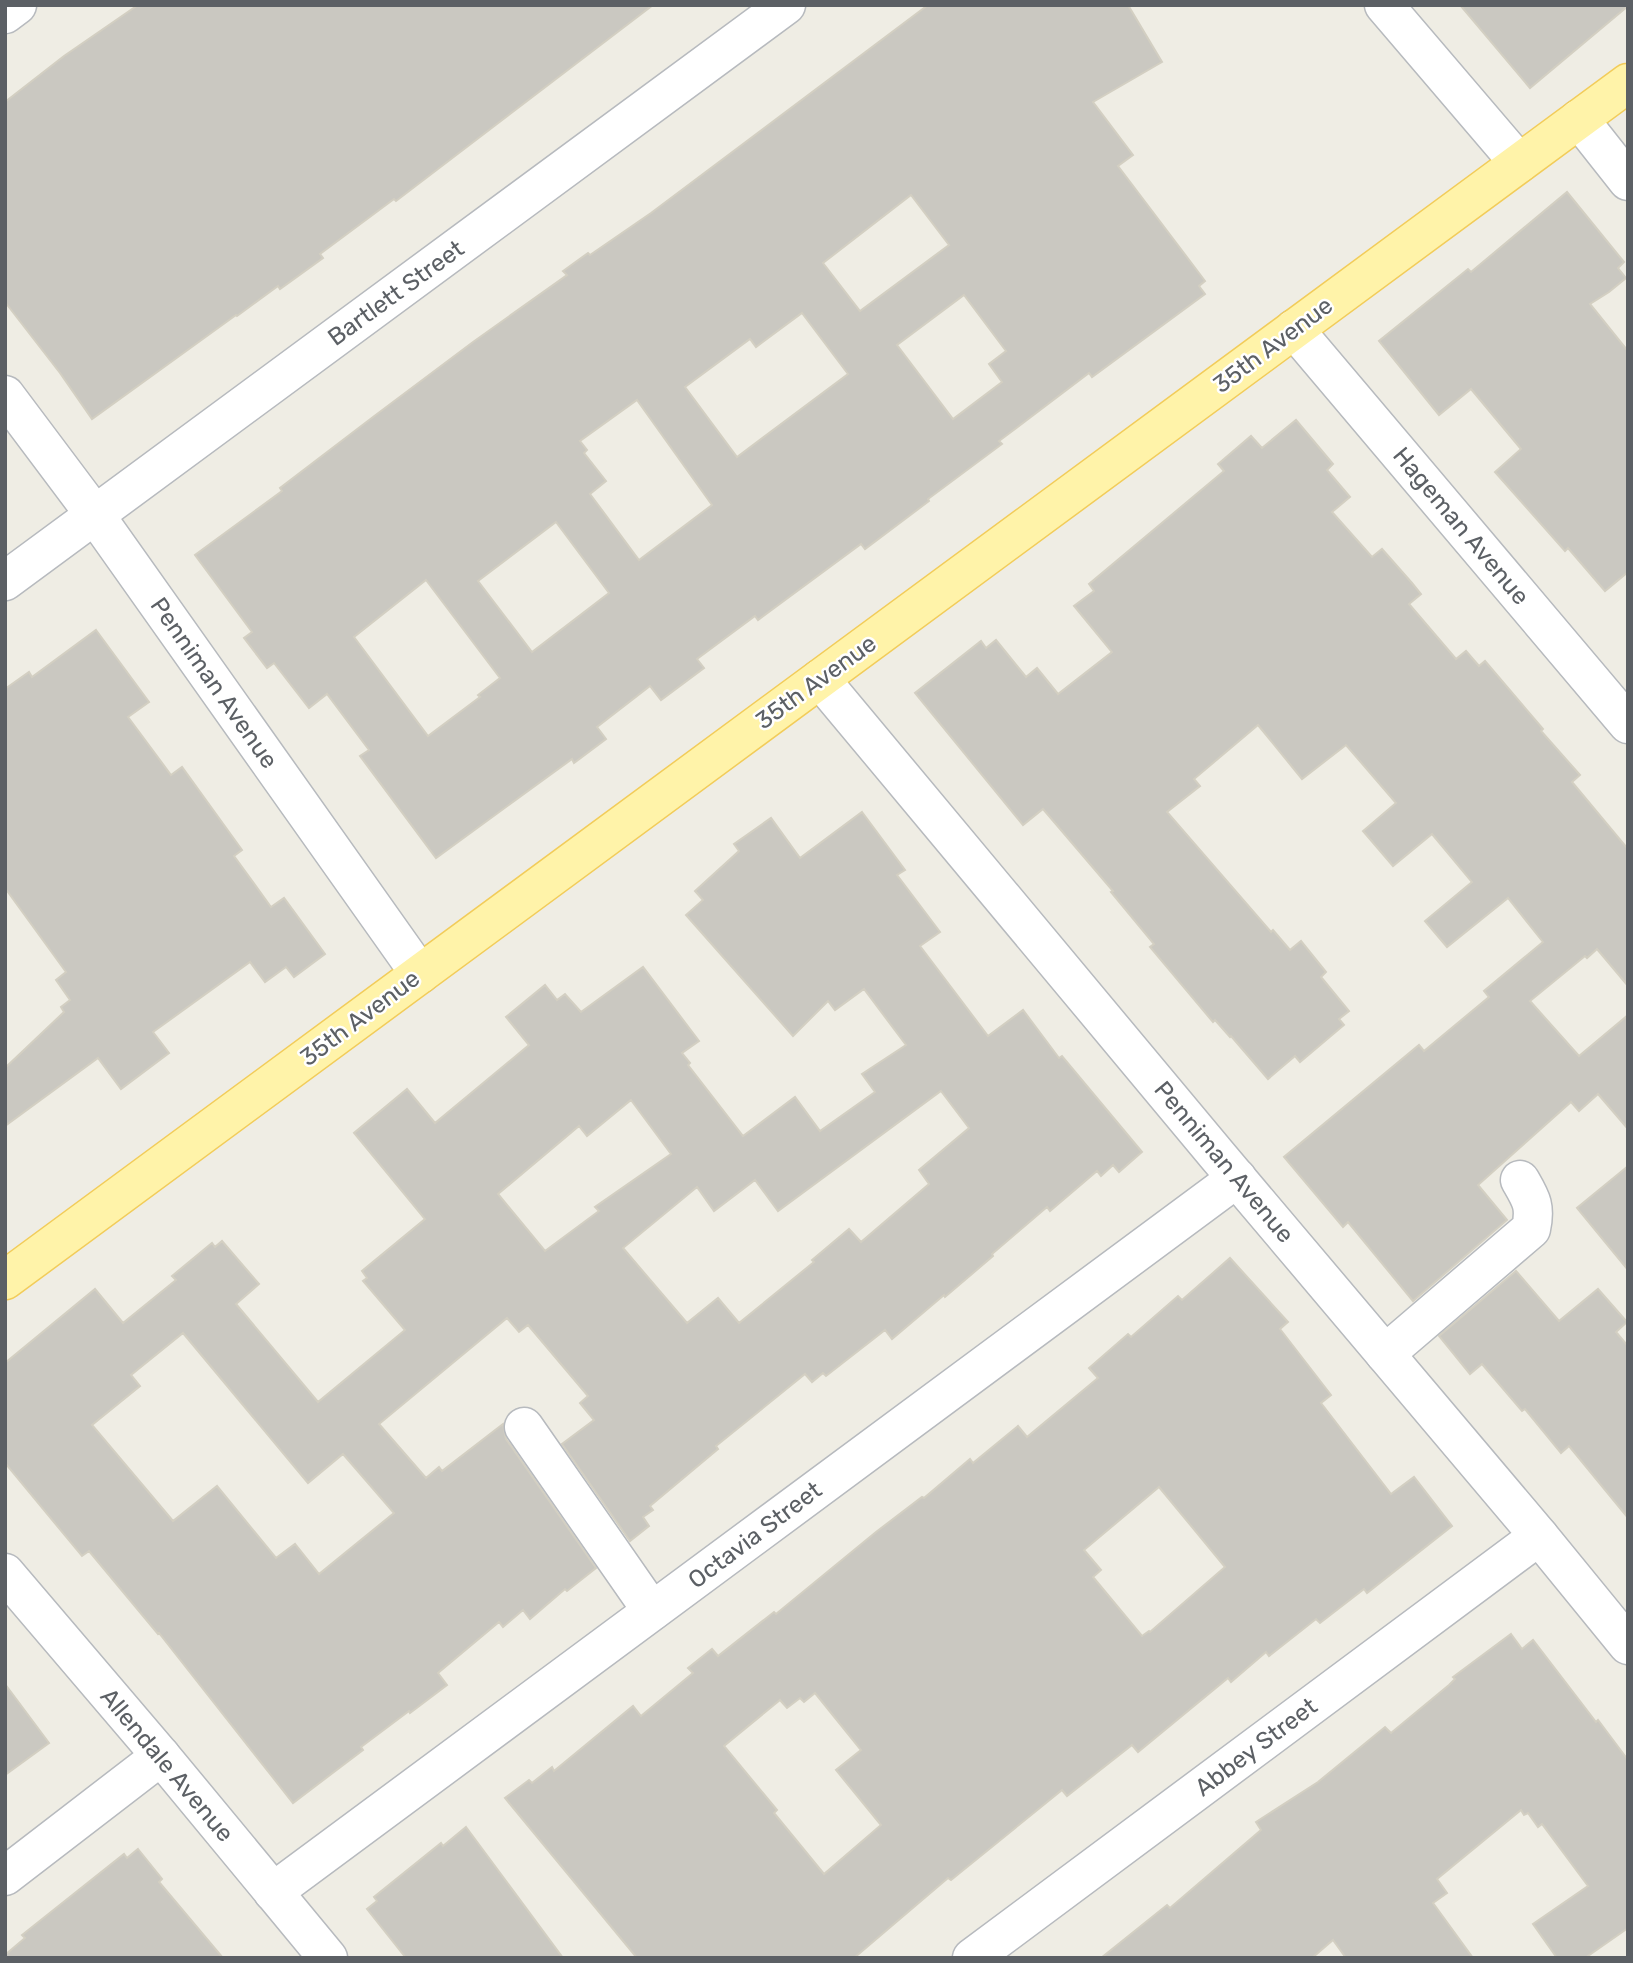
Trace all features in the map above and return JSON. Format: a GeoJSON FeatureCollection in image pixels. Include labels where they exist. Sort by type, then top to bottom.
{"type":"FeatureCollection","features":[{"type":"Feature","properties":{"kind":"main road","name":"35th Avenue"},"geometry":{"type":"LineString","coordinates":[[5,1280],[1628,83]]}},
{"type":"Feature","properties":{"kind":"street"},"geometry":{"type":"LineString","coordinates":[[5,14],[17,5]]}},
{"type":"Feature","properties":{"kind":"street","name":"Bartlett Street"},"geometry":{"type":"LineString","coordinates":[[5,581],[786,5]]}},
{"type":"Feature","properties":{"kind":"street"},"geometry":{"type":"LineString","coordinates":[[1384,5],[1519,163]]}},
{"type":"Feature","properties":{"kind":"street"},"geometry":{"type":"LineString","coordinates":[[1579,119],[1623,165]]}},
{"type":"Feature","properties":{"kind":"street","name":"Hageman Avenue"},"geometry":{"type":"LineString","coordinates":[[1294,329],[1628,724]]}},
{"type":"Feature","properties":{"kind":"street","name":"Penniman Avenue"},"geometry":{"type":"LineString","coordinates":[[5,395],[94,515],[421,974]]}},
{"type":"Feature","properties":{"kind":"street","name":"Penniman Avenue"},"geometry":{"type":"LineString","coordinates":[[820,679],[1628,1645]]}},
{"type":"Feature","properties":{"kind":"street","name":"Octavia Street"},"geometry":{"type":"LineString","coordinates":[[273,1892],[1237,1178]]}},
{"type":"Feature","properties":{"kind":"street"},"geometry":{"type":"LineString","coordinates":[[1385,1354],[1531,1229],[1534,1214],[1532,1201],[1520,1180]]}},
{"type":"Feature","properties":{"kind":"street"},"geometry":{"type":"LineString","coordinates":[[524,1427],[652,1611]]}},
{"type":"Feature","properties":{"kind":"street","name":"Abbey Street"},"geometry":{"type":"LineString","coordinates":[[972,1958],[1539,1536]]}},
{"type":"Feature","properties":{"kind":"street","name":"Allendale Avenue"},"geometry":{"type":"LineString","coordinates":[[5,1573],[328,1958]]}},
{"type":"Feature","properties":{"kind":"street"},"geometry":{"type":"LineString","coordinates":[[5,1876],[161,1756]]}},
{"type":"Feature","properties":{"kind":"building"},"geometry":{"type":"Polygon","coordinates":[[[138,5],[653,5],[396,201],[394,199],[320,254],[323,258],[280,289],[278,286],[236,315],[92,419],[5,302],[5,102],[64,56],[138,5]]]}},
{"type":"Feature","properties":{"kind":"building"},"geometry":{"type":"Polygon","coordinates":[[[928,5],[1128,5],[1162,62],[1093,102],[1133,155],[1118,166],[1205,281],[1199,286],[1205,294],[1092,377],[1089,373],[999,441],[1002,444],[865,549],[861,544],[758,620],[755,616],[697,659],[704,668],[661,700],[650,686],[597,727],[606,739],[574,763],[572,759],[436,858],[360,756],[369,750],[327,694],[309,708],[274,663],[267,668],[244,638],[252,632],[195,555],[282,491],[280,488],[373,417],[567,275],[563,271],[651,213],[928,5]],[[911,195],[823,263],[860,311],[949,245],[911,195]],[[964,295],[897,345],[953,419],[1002,382],[989,364],[1006,351],[964,295]],[[802,313],[756,347],[750,339],[685,387],[737,457],[848,374],[802,313]],[[637,400],[580,441],[587,450],[584,453],[606,481],[590,494],[639,560],[712,505],[637,400]],[[556,522],[478,581],[532,652],[609,593],[556,522]],[[426,580],[354,637],[428,736],[480,697],[478,695],[500,678],[426,580]]]}},
{"type":"Feature","properties":{"kind":"building"},"geometry":{"type":"Polygon","coordinates":[[[1460,5],[1628,5],[1628,6],[1530,88],[1460,5]]]}},
{"type":"Feature","properties":{"kind":"building"},"geometry":{"type":"Polygon","coordinates":[[[1567,192],[1624,262],[1618,268],[1626,278],[1590,304],[1628,351],[1628,572],[1605,591],[1568,548],[1565,551],[1495,472],[1521,449],[1471,389],[1439,415],[1379,341],[1468,269],[1471,272],[1567,192]]]}},
{"type":"Feature","properties":{"kind":"building"},"geometry":{"type":"Polygon","coordinates":[[[1296,420],[1333,464],[1327,470],[1350,497],[1332,512],[1372,557],[1382,549],[1412,583],[1421,594],[1409,604],[1456,659],[1466,651],[1479,666],[1485,661],[1580,775],[1572,782],[1628,849],[1628,986],[1597,949],[1530,1001],[1579,1056],[1628,1015],[1628,1129],[1598,1094],[1579,1111],[1571,1102],[1478,1185],[1507,1220],[1413,1301],[1348,1222],[1343,1227],[1284,1157],[1419,1045],[1424,1051],[1489,997],[1484,991],[1543,942],[1508,898],[1447,947],[1425,921],[1472,882],[1432,834],[1393,866],[1363,831],[1396,803],[1346,745],[1302,779],[1258,725],[1194,779],[1200,786],[1167,812],[1271,932],[1273,930],[1290,950],[1301,941],[1326,972],[1321,977],[1349,1011],[1339,1019],[1344,1025],[1300,1062],[1295,1056],[1268,1079],[1231,1036],[1215,1020],[1213,1022],[1150,947],[1154,944],[1111,892],[1113,891],[1043,809],[1023,825],[915,693],[981,641],[986,648],[996,640],[1026,677],[1037,668],[1058,694],[1112,652],[1074,606],[1094,591],[1089,584],[1224,471],[1218,464],[1251,436],[1262,448],[1296,420]]]}},
{"type":"Feature","properties":{"kind":"building"},"geometry":{"type":"Polygon","coordinates":[[[96,630],[149,702],[128,717],[171,775],[182,767],[242,850],[234,856],[271,907],[284,898],[325,954],[294,977],[286,967],[265,982],[250,962],[153,1032],[169,1053],[121,1089],[98,1058],[5,1126],[5,1068],[64,1012],[61,1007],[70,1000],[56,980],[66,972],[5,888],[5,689],[29,672],[32,677],[96,630]]]}},
{"type":"Feature","properties":{"kind":"building"},"geometry":{"type":"Polygon","coordinates":[[[862,812],[905,870],[897,875],[940,932],[920,946],[988,1036],[1023,1010],[1059,1058],[1062,1056],[1142,1152],[1119,1172],[1113,1165],[1101,1176],[1097,1171],[1050,1211],[1047,1207],[945,1297],[944,1295],[892,1339],[885,1330],[826,1376],[823,1373],[812,1382],[805,1374],[716,1446],[718,1449],[650,1506],[653,1510],[643,1517],[649,1526],[630,1541],[562,1444],[594,1420],[580,1403],[588,1396],[528,1325],[519,1332],[507,1318],[379,1424],[426,1478],[439,1467],[442,1471],[503,1424],[506,1439],[596,1568],[567,1591],[565,1589],[530,1619],[523,1610],[503,1627],[499,1622],[438,1673],[447,1685],[361,1747],[363,1750],[293,1803],[159,1633],[89,1551],[82,1556],[5,1463],[5,1363],[95,1289],[123,1323],[176,1280],[172,1276],[212,1243],[215,1247],[222,1241],[259,1284],[236,1304],[318,1402],[405,1330],[363,1281],[367,1278],[362,1271],[425,1219],[354,1133],[407,1089],[435,1123],[529,1045],[506,1017],[545,985],[557,1000],[565,994],[581,1012],[643,967],[699,1041],[682,1053],[690,1063],[688,1065],[743,1136],[795,1097],[820,1131],[875,1092],[862,1074],[906,1045],[864,989],[835,1010],[828,1001],[793,1036],[686,915],[703,900],[695,891],[739,851],[734,844],[771,818],[800,858],[862,812]],[[941,1091],[778,1211],[755,1180],[714,1211],[697,1187],[623,1248],[687,1323],[718,1298],[739,1323],[814,1262],[812,1260],[849,1229],[861,1242],[929,1184],[919,1170],[969,1128],[941,1091]],[[631,1100],[587,1136],[579,1126],[498,1194],[545,1251],[599,1211],[595,1207],[671,1154],[631,1100]],[[183,1333],[131,1375],[140,1386],[92,1425],[173,1521],[217,1486],[276,1558],[295,1544],[319,1574],[394,1513],[343,1454],[308,1483],[183,1333]]]}},
{"type":"Feature","properties":{"kind":"building"},"geometry":{"type":"Polygon","coordinates":[[[1628,1166],[1628,1270],[1577,1208],[1628,1166]]]}},
{"type":"Feature","properties":{"kind":"building"},"geometry":{"type":"Polygon","coordinates":[[[1230,1258],[1288,1322],[1280,1329],[1331,1395],[1321,1403],[1391,1494],[1414,1477],[1452,1526],[1367,1593],[1364,1589],[1320,1623],[1316,1619],[1269,1656],[1266,1652],[1231,1682],[1228,1678],[1138,1752],[1132,1745],[1067,1796],[1062,1790],[951,1880],[948,1878],[854,1958],[637,1958],[505,1798],[529,1780],[532,1783],[552,1767],[554,1771],[633,1706],[641,1716],[693,1673],[688,1668],[712,1649],[718,1656],[774,1612],[776,1614],[970,1459],[973,1463],[1018,1426],[1027,1437],[1098,1378],[1089,1368],[1128,1334],[1131,1337],[1178,1296],[1182,1300],[1230,1258]],[[1159,1487],[1084,1550],[1101,1570],[1093,1577],[1142,1636],[1225,1567],[1159,1487]],[[815,1693],[804,1702],[800,1698],[787,1708],[780,1700],[724,1746],[777,1810],[774,1813],[824,1874],[881,1825],[836,1770],[861,1750],[815,1693]]]}},
{"type":"Feature","properties":{"kind":"building"},"geometry":{"type":"Polygon","coordinates":[[[1516,1271],[1559,1321],[1598,1289],[1627,1322],[1616,1332],[1628,1346],[1628,1518],[1569,1446],[1561,1453],[1525,1409],[1522,1411],[1482,1364],[1470,1374],[1439,1336],[1516,1271]]]}},
{"type":"Feature","properties":{"kind":"building"},"geometry":{"type":"Polygon","coordinates":[[[1511,1634],[1522,1649],[1533,1640],[1628,1760],[1628,1928],[1585,1958],[1557,1958],[1533,1924],[1588,1886],[1542,1824],[1538,1827],[1528,1813],[1524,1815],[1521,1810],[1437,1879],[1447,1893],[1433,1903],[1473,1958],[1346,1958],[1333,1940],[1312,1958],[1101,1958],[1167,1905],[1170,1908],[1261,1830],[1256,1822],[1318,1782],[1385,1727],[1391,1733],[1449,1685],[1455,1679],[1453,1677],[1511,1634]]]}},
{"type":"Feature","properties":{"kind":"building"},"geometry":{"type":"Polygon","coordinates":[[[5,1684],[49,1743],[5,1775],[5,1684]]]}},
{"type":"Feature","properties":{"kind":"building"},"geometry":{"type":"Polygon","coordinates":[[[466,1827],[563,1958],[406,1958],[367,1909],[377,1901],[374,1897],[441,1843],[443,1846],[466,1827]]]}},
{"type":"Feature","properties":{"kind":"building"},"geometry":{"type":"Polygon","coordinates":[[[138,1849],[162,1879],[159,1882],[223,1958],[5,1958],[5,1955],[25,1938],[22,1935],[124,1854],[127,1858],[138,1849]]]}}]}
